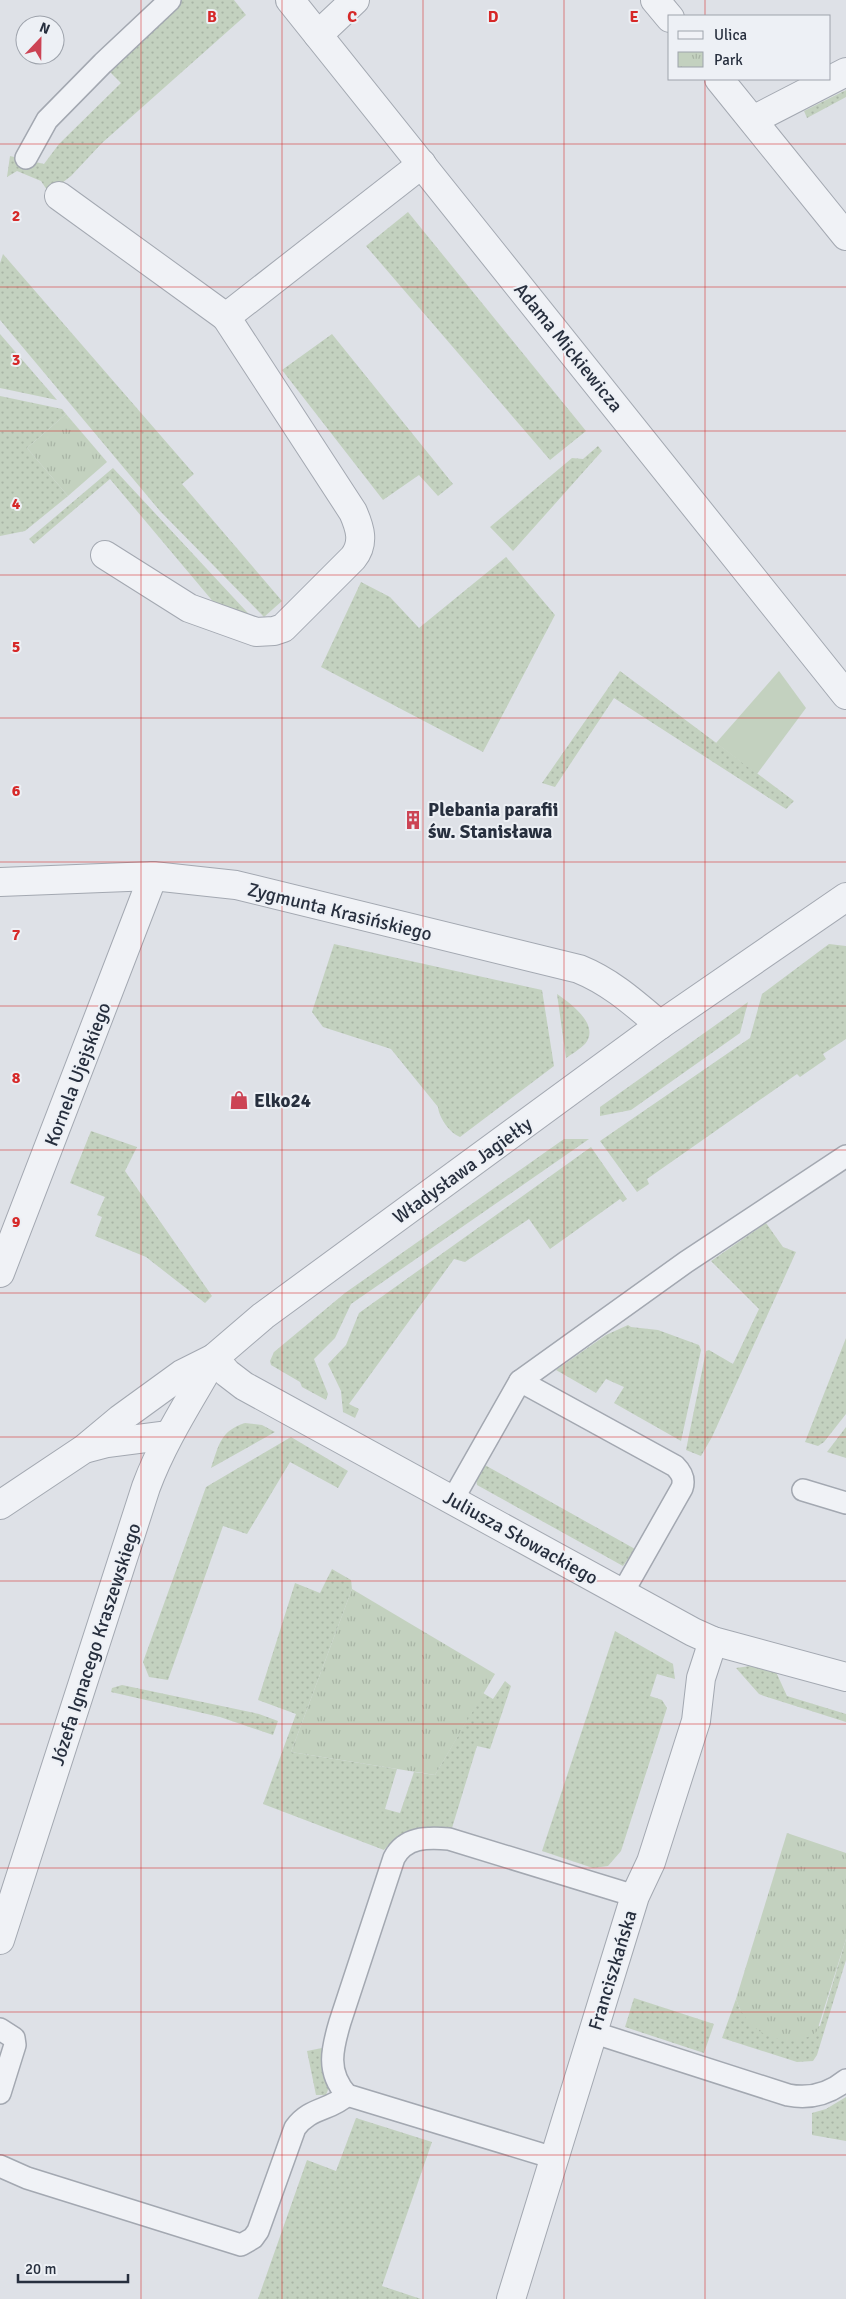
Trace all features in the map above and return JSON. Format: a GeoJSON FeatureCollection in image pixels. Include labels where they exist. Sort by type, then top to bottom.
{"type":"FeatureCollection","features":[{"type":"Feature","properties":{"kind":"street","name":"Adama Mickiewicza"},"geometry":{"type":"LineString","coordinates":[[290,0],[846,695]]}},
{"type":"Feature","properties":{"kind":"street"},"geometry":{"type":"LineString","coordinates":[[318,35],[355,0]]}},
{"type":"Feature","properties":{"kind":"street"},"geometry":{"type":"LineString","coordinates":[[655,0],[668,16]]}},
{"type":"Feature","properties":{"kind":"street"},"geometry":{"type":"LineString","coordinates":[[831,80],[846,72]]}},
{"type":"Feature","properties":{"kind":"street"},"geometry":{"type":"LineString","coordinates":[[720,80],[846,236]]}},
{"type":"Feature","properties":{"kind":"street"},"geometry":{"type":"LineString","coordinates":[[752,120],[830,80]]}},
{"type":"Feature","properties":{"kind":"street"},"geometry":{"type":"LineString","coordinates":[[226,317],[422,164]]}},
{"type":"Feature","properties":{"kind":"street"},"geometry":{"type":"LineString","coordinates":[[59,196],[226,317],[353,512],[360,533],[358,552],[283,628],[274,631],[256,632],[189,608],[105,555]]}},
{"type":"Feature","properties":{"kind":"street","name":"Zygmunta Krasińskiego"},"geometry":{"type":"LineString","coordinates":[[0,882],[153,876],[236,886],[579,970],[599,978],[618,989],[660,1025]]}},
{"type":"Feature","properties":{"kind":"street","name":"Kornela Ujejskiego"},"geometry":{"type":"LineString","coordinates":[[0,1272],[153,876]]}},
{"type":"Feature","properties":{"kind":"street","name":"Władysława Jagiełły"},"geometry":{"type":"LineString","coordinates":[[0,1505],[84,1449],[120,1419],[175,1379],[214,1358],[264,1316],[660,1025],[846,897]]}},
{"type":"Feature","properties":{"kind":"street","name":"Józefa Ignacego Kraszewskiego"},"geometry":{"type":"LineString","coordinates":[[0,1940],[155,1462],[214,1358]]}},
{"type":"Feature","properties":{"kind":"street","name":"Juliusza Słowackiego"},"geometry":{"type":"LineString","coordinates":[[214,1358],[227,1373],[244,1386],[712,1641],[846,1677]]}},
{"type":"Feature","properties":{"kind":"street","name":"Władysława Jagiełły"},"geometry":{"type":"LineString","coordinates":[[84,1449],[115,1442],[169,1435]]}},
{"type":"Feature","properties":{"kind":"street","name":"Franciszkańska"},"geometry":{"type":"LineString","coordinates":[[511,2299],[635,1896],[650,1862],[696,1721],[701,1678],[712,1641]]}},
{"type":"Feature","properties":{"kind":"lane"},"geometry":{"type":"LineString","coordinates":[[26,158],[48,120],[170,0]]}},
{"type":"Feature","properties":{"kind":"lane"},"geometry":{"type":"LineString","coordinates":[[453,1500],[520,1381],[686,1262],[846,1156]]}},
{"type":"Feature","properties":{"kind":"lane"},"geometry":{"type":"LineString","coordinates":[[520,1381],[675,1466],[682,1474],[682,1488],[623,1592]]}},
{"type":"Feature","properties":{"kind":"lane"},"geometry":{"type":"LineString","coordinates":[[803,1490],[846,1503]]}},
{"type":"Feature","properties":{"kind":"lane"},"geometry":{"type":"LineString","coordinates":[[554,2158],[347,2095],[335,2080],[332,2058],[334,2041],[394,1858],[402,1846],[425,1838],[449,1839],[635,1896]]}},
{"type":"Feature","properties":{"kind":"lane"},"geometry":{"type":"LineString","coordinates":[[0,2028],[14,2038],[16,2044],[0,2093]]}},
{"type":"Feature","properties":{"kind":"lane"},"geometry":{"type":"LineString","coordinates":[[592,2032],[800,2098],[822,2094],[846,2080]]}},
{"type":"Feature","properties":{"kind":"lane"},"geometry":{"type":"LineString","coordinates":[[0,2166],[27,2178],[241,2245],[253,2238],[258,2231],[295,2128],[299,2122],[312,2111],[336,2102],[347,2095]]}},
{"type":"Feature","properties":{"kind":"green space"},"geometry":{"type":"Polygon","coordinates":[[[182,0],[234,0],[246,15],[102,143],[71,176],[49,193],[41,181],[17,171],[7,177],[10,156],[44,164],[59,144],[121,83],[108,70],[182,0]]]}},
{"type":"Feature","properties":{"kind":"green space"},"geometry":{"type":"Polygon","coordinates":[[[846,90],[846,97],[807,118],[804,111],[846,90]]]}},
{"type":"Feature","properties":{"kind":"green space"},"geometry":{"type":"Polygon","coordinates":[[[408,212],[586,431],[550,460],[366,246],[408,212]]]}},
{"type":"Feature","properties":{"kind":"green space"},"geometry":{"type":"Polygon","coordinates":[[[3,254],[194,474],[182,484],[282,601],[264,617],[160,511],[0,320],[0,263],[3,254]]]}},
{"type":"Feature","properties":{"kind":"green space"},"geometry":{"type":"Polygon","coordinates":[[[0,334],[57,400],[0,388],[0,334]]]}},
{"type":"Feature","properties":{"kind":"green space"},"geometry":{"type":"Polygon","coordinates":[[[332,334],[453,484],[438,496],[419,475],[383,500],[282,370],[332,334]]]}},
{"type":"Feature","properties":{"kind":"green space"},"geometry":{"type":"Polygon","coordinates":[[[0,396],[62,409],[66,414],[27,448],[68,496],[25,531],[0,536],[0,396]]]}},
{"type":"Feature","properties":{"kind":"green space"},"geometry":{"type":"Polygon","coordinates":[[[66,414],[107,462],[68,496],[27,448],[66,414]]]}},
{"type":"Feature","properties":{"kind":"green space"},"geometry":{"type":"Polygon","coordinates":[[[598,446],[602,451],[513,551],[490,527],[572,458],[583,459],[598,446]]]}},
{"type":"Feature","properties":{"kind":"green space"},"geometry":{"type":"Polygon","coordinates":[[[113,468],[258,624],[221,611],[110,479],[34,544],[29,539],[113,468]]]}},
{"type":"Feature","properties":{"kind":"green space"},"geometry":{"type":"Polygon","coordinates":[[[506,557],[555,615],[483,752],[321,667],[361,582],[390,597],[419,628],[506,557]]]}},
{"type":"Feature","properties":{"kind":"green space"},"geometry":{"type":"Polygon","coordinates":[[[620,671],[794,801],[786,809],[614,698],[555,787],[542,783],[620,671]]]}},
{"type":"Feature","properties":{"kind":"green space"},"geometry":{"type":"Polygon","coordinates":[[[779,671],[806,708],[757,774],[716,743],[779,671]]]}},
{"type":"Feature","properties":{"kind":"green space"},"geometry":{"type":"Polygon","coordinates":[[[334,944],[542,990],[554,1066],[460,1137],[456,1135],[443,1120],[438,1107],[391,1049],[323,1027],[312,1012],[334,944]]]}},
{"type":"Feature","properties":{"kind":"green space"},"geometry":{"type":"Polygon","coordinates":[[[829,944],[846,946],[846,1039],[823,1054],[826,1059],[800,1077],[797,1074],[647,1179],[649,1184],[637,1192],[600,1141],[750,1038],[762,994],[829,944]]]}},
{"type":"Feature","properties":{"kind":"green space"},"geometry":{"type":"Polygon","coordinates":[[[557,994],[582,1015],[589,1029],[589,1037],[585,1044],[566,1058],[557,994]]]}},
{"type":"Feature","properties":{"kind":"green space"},"geometry":{"type":"Polygon","coordinates":[[[748,1002],[740,1033],[631,1110],[600,1116],[600,1107],[748,1002]]]}},
{"type":"Feature","properties":{"kind":"green space"},"geometry":{"type":"Polygon","coordinates":[[[91,1131],[137,1147],[125,1171],[212,1296],[205,1303],[146,1257],[95,1236],[102,1217],[97,1215],[105,1197],[70,1183],[91,1131]]]}},
{"type":"Feature","properties":{"kind":"green space"},"geometry":{"type":"Polygon","coordinates":[[[564,1139],[589,1139],[351,1304],[335,1338],[314,1359],[328,1394],[326,1400],[302,1387],[300,1382],[271,1365],[270,1361],[274,1352],[345,1293],[564,1139]]]}},
{"type":"Feature","properties":{"kind":"green space"},"geometry":{"type":"Polygon","coordinates":[[[591,1147],[627,1199],[623,1202],[620,1199],[550,1249],[529,1219],[465,1262],[454,1259],[349,1404],[359,1409],[355,1418],[343,1412],[341,1391],[328,1364],[346,1345],[359,1313],[591,1147]]]}},
{"type":"Feature","properties":{"kind":"green space"},"geometry":{"type":"Polygon","coordinates":[[[766,1223],[783,1247],[796,1252],[712,1437],[701,1456],[686,1450],[706,1351],[709,1350],[733,1364],[759,1309],[711,1261],[766,1223]]]}},
{"type":"Feature","properties":{"kind":"green space"},"geometry":{"type":"Polygon","coordinates":[[[628,1325],[658,1330],[699,1345],[701,1350],[681,1441],[614,1403],[624,1387],[606,1379],[596,1393],[556,1370],[606,1335],[628,1325]]]}},
{"type":"Feature","properties":{"kind":"green space"},"geometry":{"type":"Polygon","coordinates":[[[846,1338],[846,1414],[824,1442],[818,1446],[805,1442],[846,1338]]]}},
{"type":"Feature","properties":{"kind":"green space"},"geometry":{"type":"Polygon","coordinates":[[[245,1423],[262,1425],[275,1432],[211,1468],[225,1435],[230,1430],[245,1423]]]}},
{"type":"Feature","properties":{"kind":"green space"},"geometry":{"type":"Polygon","coordinates":[[[846,1427],[846,1458],[827,1452],[846,1427]]]}},
{"type":"Feature","properties":{"kind":"green space"},"geometry":{"type":"Polygon","coordinates":[[[291,1437],[348,1471],[338,1488],[290,1462],[247,1534],[223,1526],[168,1680],[149,1677],[143,1662],[206,1487],[291,1437]]]}},
{"type":"Feature","properties":{"kind":"green space"},"geometry":{"type":"Polygon","coordinates":[[[483,1464],[635,1549],[623,1566],[477,1485],[476,1478],[483,1464]]]}},
{"type":"Feature","properties":{"kind":"green space"},"geometry":{"type":"Polygon","coordinates":[[[332,1569],[351,1580],[352,1589],[291,1752],[397,1769],[385,1809],[400,1813],[414,1772],[435,1775],[483,1693],[493,1699],[505,1681],[511,1686],[490,1749],[477,1746],[452,1828],[424,1830],[406,1834],[391,1843],[384,1850],[263,1804],[296,1714],[258,1700],[295,1583],[320,1593],[332,1569]]]}},
{"type":"Feature","properties":{"kind":"green space"},"geometry":{"type":"Polygon","coordinates":[[[352,1589],[495,1674],[435,1775],[291,1752],[352,1589]]]}},
{"type":"Feature","properties":{"kind":"green space"},"geometry":{"type":"Polygon","coordinates":[[[615,1631],[673,1664],[675,1679],[657,1674],[650,1696],[662,1700],[667,1708],[621,1851],[608,1866],[593,1868],[542,1851],[615,1631]]]}},
{"type":"Feature","properties":{"kind":"green space"},"geometry":{"type":"Polygon","coordinates":[[[750,1666],[776,1672],[787,1696],[846,1714],[846,1722],[759,1694],[736,1668],[750,1666]]]}},
{"type":"Feature","properties":{"kind":"green space"},"geometry":{"type":"Polygon","coordinates":[[[122,1685],[259,1714],[278,1721],[273,1735],[220,1717],[111,1692],[112,1688],[122,1685]]]}},
{"type":"Feature","properties":{"kind":"green space"},"geometry":{"type":"Polygon","coordinates":[[[787,1833],[846,1853],[846,1939],[817,2031],[810,2036],[795,2040],[776,2038],[758,2030],[745,2017],[736,1999],[787,1833]]]}},
{"type":"Feature","properties":{"kind":"green space"},"geometry":{"type":"Polygon","coordinates":[[[846,1939],[846,1960],[817,2055],[813,2061],[797,2062],[722,2038],[736,1999],[740,2010],[820,2026],[846,1939]]]}},
{"type":"Feature","properties":{"kind":"green space"},"geometry":{"type":"Polygon","coordinates":[[[634,1998],[714,2024],[704,2053],[625,2027],[634,1998]]]}},
{"type":"Feature","properties":{"kind":"green space"},"geometry":{"type":"Polygon","coordinates":[[[322,2048],[329,2087],[326,2095],[316,2095],[307,2051],[322,2048]]]}},
{"type":"Feature","properties":{"kind":"green space"},"geometry":{"type":"Polygon","coordinates":[[[846,2097],[846,2141],[812,2135],[812,2113],[826,2109],[846,2097]]]}},
{"type":"Feature","properties":{"kind":"green space"},"geometry":{"type":"Polygon","coordinates":[[[356,2118],[432,2142],[382,2286],[421,2299],[258,2299],[307,2160],[336,2171],[356,2118]]]}},
{"type":"Feature","properties":{"kind":"place","name":"Plebania parafii św. Stanisława"},"geometry":{"type":"Point","coordinates":[413,820]}},
{"type":"Feature","properties":{"kind":"place","name":"Elko24"},"geometry":{"type":"Point","coordinates":[239,1100]}}]}
